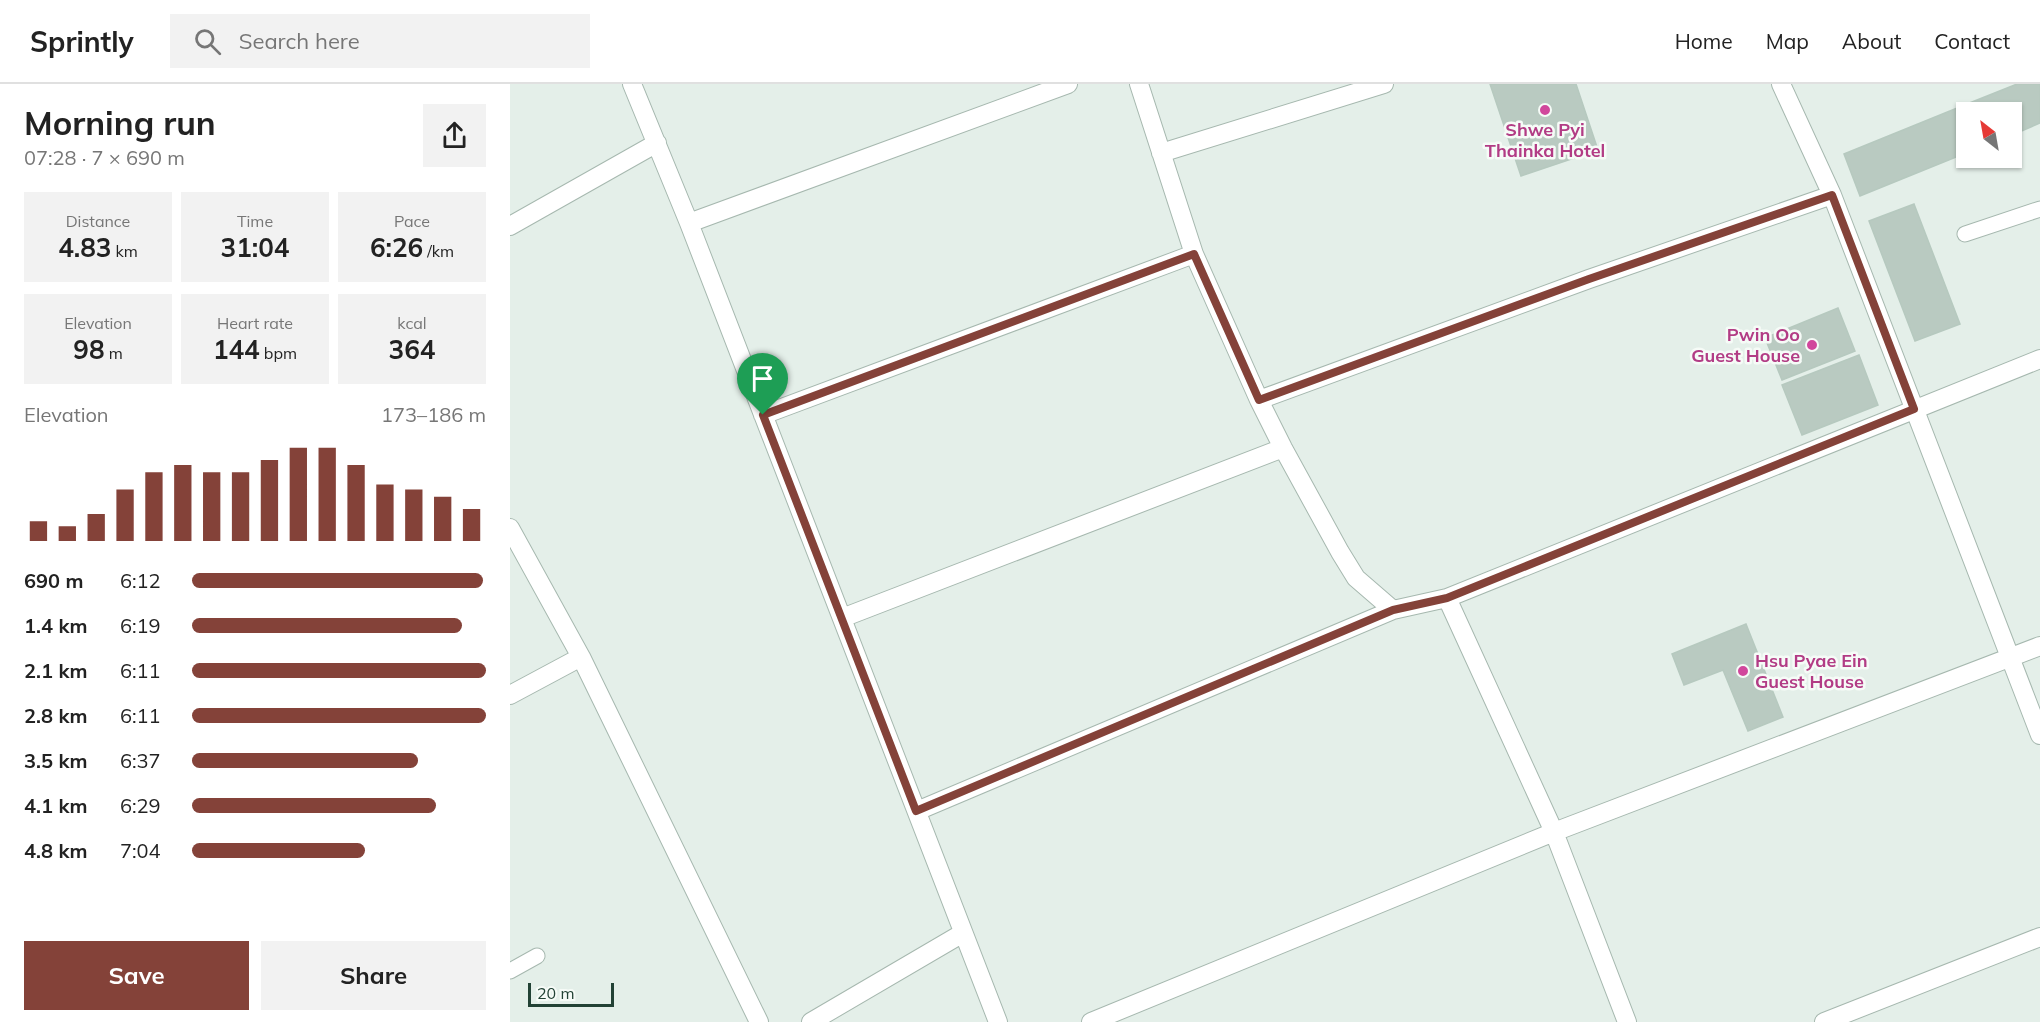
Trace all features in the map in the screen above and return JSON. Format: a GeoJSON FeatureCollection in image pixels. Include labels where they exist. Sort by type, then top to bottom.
{"type":"FeatureCollection","features":[{"type":"Feature","properties":{"kind":"street"},"geometry":{"type":"LineString","coordinates":[[632,84],[689,223],[998,1022]]}},
{"type":"Feature","properties":{"kind":"street"},"geometry":{"type":"LineString","coordinates":[[689,223],[1068,84]]}},
{"type":"Feature","properties":{"kind":"street"},"geometry":{"type":"LineString","coordinates":[[1139,84],[1194,254],[1259,400],[1283,448],[1356,578],[1393,610]]}},
{"type":"Feature","properties":{"kind":"street"},"geometry":{"type":"LineString","coordinates":[[1161,153],[1384,84]]}},
{"type":"Feature","properties":{"kind":"street"},"geometry":{"type":"LineString","coordinates":[[1782,84],[1832,195],[2040,735]]}},
{"type":"Feature","properties":{"kind":"street"},"geometry":{"type":"LineString","coordinates":[[510,226],[657,143]]}},
{"type":"Feature","properties":{"kind":"street"},"geometry":{"type":"LineString","coordinates":[[1259,400],[1589,279],[1832,195]]}},
{"type":"Feature","properties":{"kind":"street"},"geometry":{"type":"LineString","coordinates":[[763,415],[1194,254]]}},
{"type":"Feature","properties":{"kind":"street"},"geometry":{"type":"LineString","coordinates":[[916,811],[1393,610],[1447,598],[2040,359]]}},
{"type":"Feature","properties":{"kind":"street"},"geometry":{"type":"LineString","coordinates":[[842,618],[1283,448]]}},
{"type":"Feature","properties":{"kind":"street"},"geometry":{"type":"LineString","coordinates":[[510,528],[581,657],[759,1022]]}},
{"type":"Feature","properties":{"kind":"street"},"geometry":{"type":"LineString","coordinates":[[1447,598],[1554,832],[1627,1022]]}},
{"type":"Feature","properties":{"kind":"street"},"geometry":{"type":"LineString","coordinates":[[1091,1022],[1554,832],[2040,646]]}},
{"type":"Feature","properties":{"kind":"street"},"geometry":{"type":"LineString","coordinates":[[510,695],[581,657]]}},
{"type":"Feature","properties":{"kind":"street"},"geometry":{"type":"LineString","coordinates":[[811,1022],[963,933]]}},
{"type":"Feature","properties":{"kind":"street"},"geometry":{"type":"LineString","coordinates":[[1824,1022],[2040,937]]}},
{"type":"Feature","properties":{"kind":"lane"},"geometry":{"type":"LineString","coordinates":[[1965,234],[2040,209]]}},
{"type":"Feature","properties":{"kind":"lane"},"geometry":{"type":"LineString","coordinates":[[510,971],[537,956]]}},
{"type":"Feature","properties":{"kind":"building"},"geometry":{"type":"Polygon","coordinates":[[[1490,84],[1576,84],[1598,150],[1521,176],[1490,84]]]}},
{"type":"Feature","properties":{"kind":"building"},"geometry":{"type":"Polygon","coordinates":[[[2017,84],[2040,84],[2040,123],[2022,131],[2022,102],[1972,102],[2017,84]]]}},
{"type":"Feature","properties":{"kind":"building"},"geometry":{"type":"Polygon","coordinates":[[[1956,108],[1956,157],[1860,196],[1844,154],[1956,108]]]}},
{"type":"Feature","properties":{"kind":"building"},"geometry":{"type":"Polygon","coordinates":[[[1914,204],[1960,324],[1915,341],[1869,221],[1914,204]]]}},
{"type":"Feature","properties":{"kind":"building"},"geometry":{"type":"Polygon","coordinates":[[[1838,308],[1855,351],[1782,380],[1765,338],[1838,308]]]}},
{"type":"Feature","properties":{"kind":"building"},"geometry":{"type":"Polygon","coordinates":[[[1859,355],[1878,405],[1802,435],[1782,385],[1859,355]]]}},
{"type":"Feature","properties":{"kind":"building"},"geometry":{"type":"Polygon","coordinates":[[[1746,624],[1783,717],[1748,731],[1723,670],[1684,685],[1672,654],[1746,624]]]}},
{"type":"Feature","properties":{"kind":"place","name":"Shwe Pyi Thainka Hotel"},"geometry":{"type":"Point","coordinates":[1545,110]}},
{"type":"Feature","properties":{"kind":"place","name":"Pwin Oo Guest House"},"geometry":{"type":"Point","coordinates":[1812,345]}},
{"type":"Feature","properties":{"kind":"place","name":"Hsu Pyae Ein Guest House"},"geometry":{"type":"Point","coordinates":[1743,671]}},
{"type":"Feature","properties":{"kind":"route"},"geometry":{"type":"LineString","coordinates":[[1832,195],[1914,409],[1447,598],[1393,610],[916,811],[763,415],[1194,254],[1259,400],[1589,279],[1832,195]]}}]}
